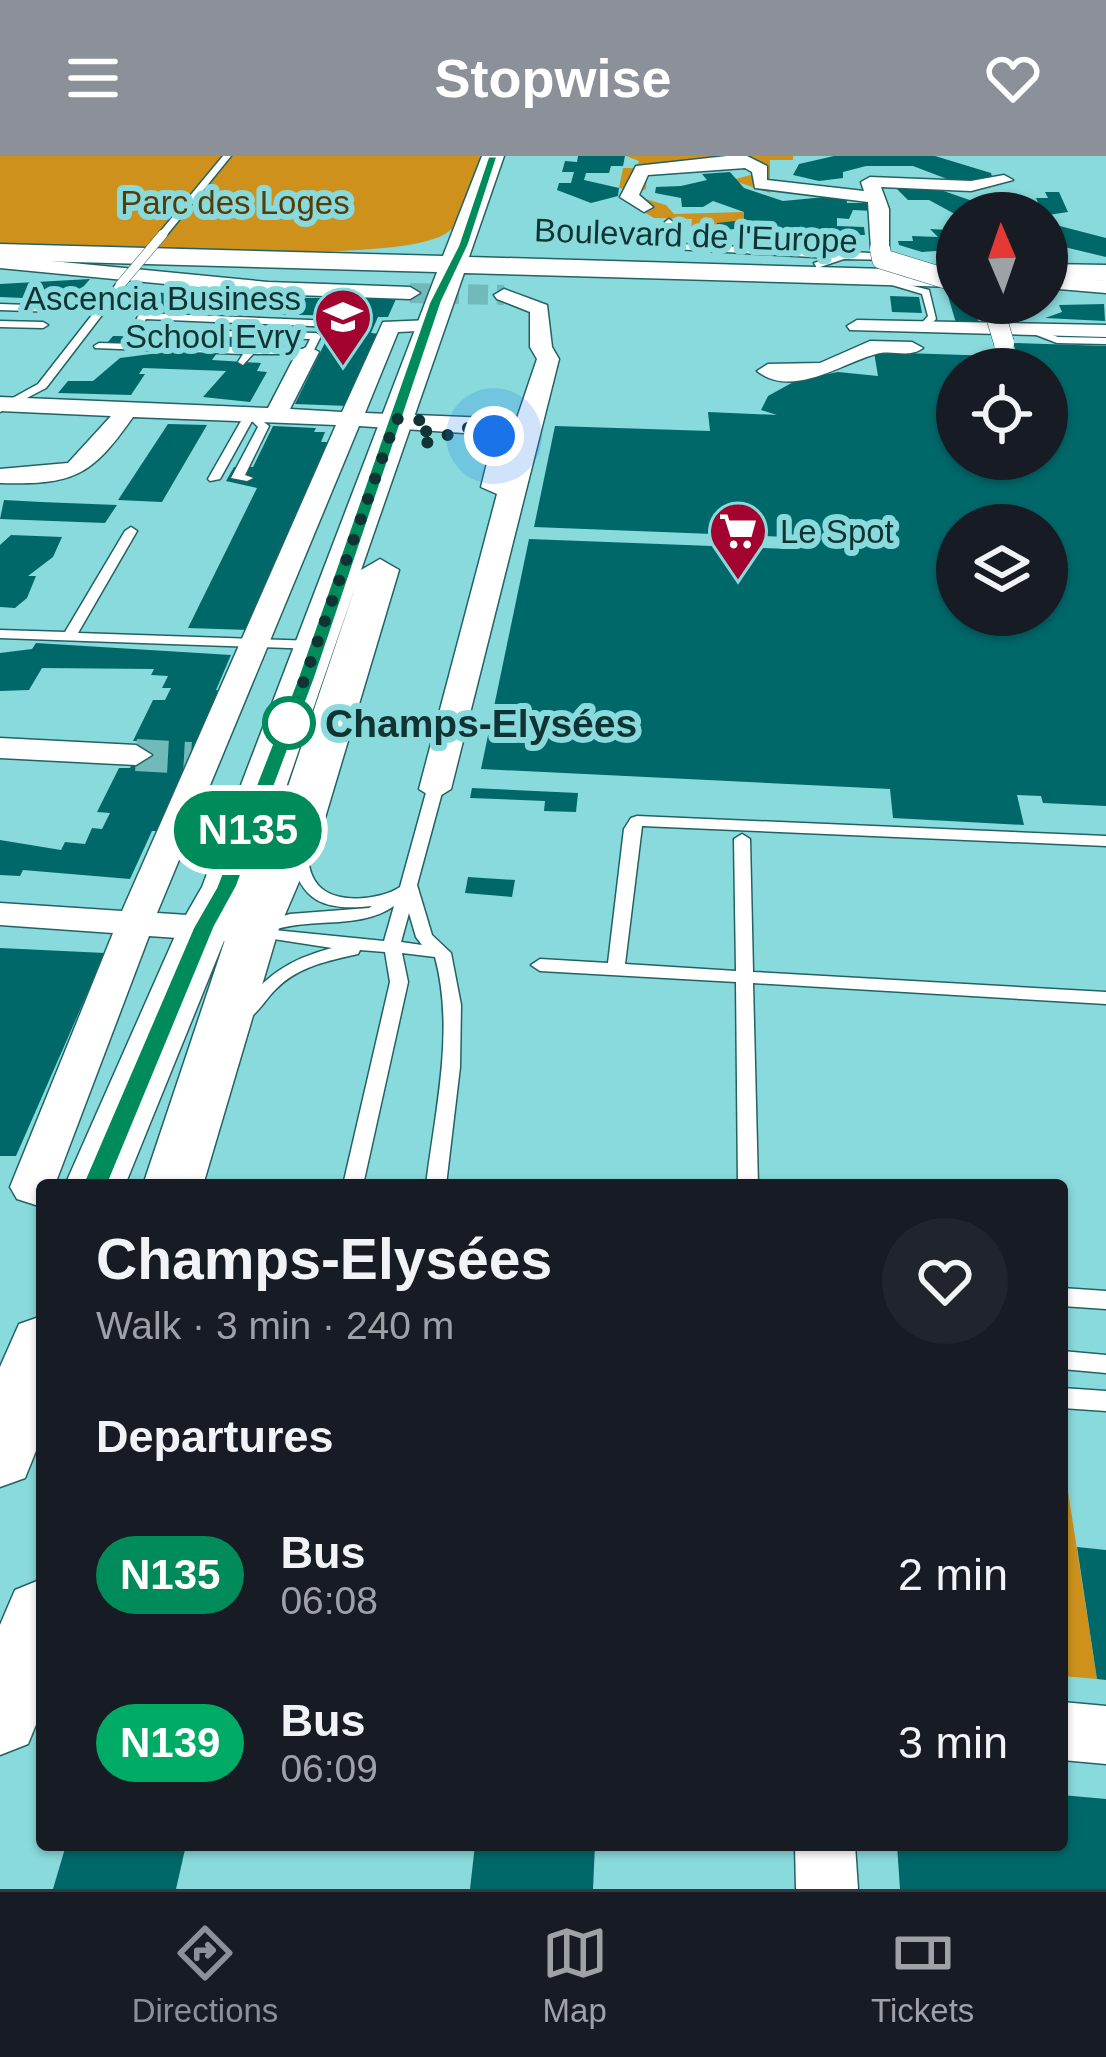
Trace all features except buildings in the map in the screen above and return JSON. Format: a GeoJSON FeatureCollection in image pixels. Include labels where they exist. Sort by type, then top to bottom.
{"type":"FeatureCollection","features":[{"type":"Feature","properties":{"kind":"main road"},"geometry":{"type":"LineString","coordinates":[[481,265],[470,219],[494,156]]}},
{"type":"Feature","properties":{"kind":"main road"},"geometry":{"type":"LineString","coordinates":[[175,1179],[198,1101],[229,929],[227,887],[316,645],[416,428],[447,377],[507,156]]}},
{"type":"Feature","properties":{"kind":"main road"},"geometry":{"type":"LineString","coordinates":[[0,248],[326,250],[408,245],[470,219]]}},
{"type":"Feature","properties":{"kind":"main road"},"geometry":{"type":"LineString","coordinates":[[0,248],[481,265],[553,262]]}},
{"type":"Feature","properties":{"kind":"main road"},"geometry":{"type":"LineString","coordinates":[[326,250],[515,269],[553,262]]}},
{"type":"Feature","properties":{"kind":"main road","name":"Boulevard de l'Europe"},"geometry":{"type":"LineString","coordinates":[[553,262],[877,251],[936,270]]}},
{"type":"Feature","properties":{"kind":"main road","name":"Boulevard de l'Europe"},"geometry":{"type":"LineString","coordinates":[[553,262],[830,260],[936,273]]}},
{"type":"Feature","properties":{"kind":"main road"},"geometry":{"type":"LineString","coordinates":[[386,261],[423,271],[440,290]]}},
{"type":"Feature","properties":{"kind":"main road"},"geometry":{"type":"LineString","coordinates":[[98,1179],[229,929],[298,829],[416,428],[440,290],[481,265]]}},
{"type":"Feature","properties":{"kind":"main road"},"geometry":{"type":"LineString","coordinates":[[1068,272],[1106,273]]}},
{"type":"Feature","properties":{"kind":"main road"},"geometry":{"type":"LineString","coordinates":[[1068,283],[1106,285]]}},
{"type":"Feature","properties":{"kind":"main road"},"geometry":{"type":"LineString","coordinates":[[0,1456],[36,1359]]}},
{"type":"Feature","properties":{"kind":"main road"},"geometry":{"type":"LineString","coordinates":[[0,1716],[29,1631]]}},
{"type":"Feature","properties":{"kind":"street"},"geometry":{"type":"LineString","coordinates":[[644,207],[629,197],[642,170],[741,160],[761,170],[757,177],[770,186],[872,189],[900,180],[960,188],[1004,180]]}},
{"type":"Feature","properties":{"kind":"street"},"geometry":{"type":"LineString","coordinates":[[872,189],[880,209],[877,251]]}},
{"type":"Feature","properties":{"kind":"street"},"geometry":{"type":"LineString","coordinates":[[50,266],[97,255]]}},
{"type":"Feature","properties":{"kind":"street"},"geometry":{"type":"LineString","coordinates":[[0,262],[268,288],[410,293]]}},
{"type":"Feature","properties":{"kind":"street"},"geometry":{"type":"LineString","coordinates":[[435,789],[502,493],[548,358],[541,347],[540,309],[481,265]]}},
{"type":"Feature","properties":{"kind":"street"},"geometry":{"type":"LineString","coordinates":[[856,322],[1106,332]]}},
{"type":"Feature","properties":{"kind":"street"},"geometry":{"type":"LineString","coordinates":[[768,371],[781,374],[857,359],[871,347],[1004,343],[998,324]]}},
{"type":"Feature","properties":{"kind":"street"},"geometry":{"type":"LineString","coordinates":[[36,1189],[32,1187],[136,921],[354,417],[382,326],[431,326]]}},
{"type":"Feature","properties":{"kind":"street"},"geometry":{"type":"LineString","coordinates":[[263,414],[308,352]]}},
{"type":"Feature","properties":{"kind":"street"},"geometry":{"type":"LineString","coordinates":[[3,406],[354,417],[416,428],[493,431],[483,477],[502,493]]}},
{"type":"Feature","properties":{"kind":"street"},"geometry":{"type":"LineString","coordinates":[[0,499],[8,476],[67,475],[86,467],[127,410]]}},
{"type":"Feature","properties":{"kind":"street"},"geometry":{"type":"LineString","coordinates":[[0,748],[136,755]]}},
{"type":"Feature","properties":{"kind":"street"},"geometry":{"type":"LineString","coordinates":[[0,914],[229,929]]}},
{"type":"Feature","properties":{"kind":"street"},"geometry":{"type":"LineString","coordinates":[[1068,1732],[1106,1736]]}},
{"type":"Feature","properties":{"kind":"street"},"geometry":{"type":"LineString","coordinates":[[825,1851],[827,1889]]}},
{"type":"Feature","properties":{"kind":"lane"},"geometry":{"type":"LineString","coordinates":[[3,406],[42,386],[227,156]]}},
{"type":"Feature","properties":{"kind":"lane"},"geometry":{"type":"LineString","coordinates":[[669,222],[675,246],[830,260]]}},
{"type":"Feature","properties":{"kind":"lane"},"geometry":{"type":"LineString","coordinates":[[877,251],[926,292],[935,326]]}},
{"type":"Feature","properties":{"kind":"lane"},"geometry":{"type":"LineString","coordinates":[[0,308],[58,309]]}},
{"type":"Feature","properties":{"kind":"lane"},"geometry":{"type":"LineString","coordinates":[[99,346],[246,356],[308,352],[316,336],[133,332],[143,316],[334,324]]}},
{"type":"Feature","properties":{"kind":"lane"},"geometry":{"type":"LineString","coordinates":[[0,324],[43,325]]}},
{"type":"Feature","properties":{"kind":"lane"},"geometry":{"type":"LineString","coordinates":[[1029,329],[1057,340],[1106,341]]}},
{"type":"Feature","properties":{"kind":"lane"},"geometry":{"type":"LineString","coordinates":[[247,478],[237,478],[264,426],[263,414]]}},
{"type":"Feature","properties":{"kind":"lane"},"geometry":{"type":"LineString","coordinates":[[214,479],[263,414]]}},
{"type":"Feature","properties":{"kind":"lane"},"geometry":{"type":"LineString","coordinates":[[69,637],[131,531]]}},
{"type":"Feature","properties":{"kind":"lane"},"geometry":{"type":"LineString","coordinates":[[0,634],[316,645]]}},
{"type":"Feature","properties":{"kind":"lane"},"geometry":{"type":"LineString","coordinates":[[354,1179],[399,982],[392,944],[402,892],[435,789]]}},
{"type":"Feature","properties":{"kind":"lane"},"geometry":{"type":"LineString","coordinates":[[616,970],[632,829],[637,821],[1106,841]]}},
{"type":"Feature","properties":{"kind":"lane"},"geometry":{"type":"LineString","coordinates":[[298,829],[301,877],[309,889],[331,901],[402,892]]}},
{"type":"Feature","properties":{"kind":"lane"},"geometry":{"type":"LineString","coordinates":[[742,839],[748,1179]]}},
{"type":"Feature","properties":{"kind":"lane"},"geometry":{"type":"LineString","coordinates":[[229,929],[290,919],[357,918],[402,892]]}},
{"type":"Feature","properties":{"kind":"lane"},"geometry":{"type":"LineString","coordinates":[[402,892],[424,938],[442,953],[451,974],[437,1179]]}},
{"type":"Feature","properties":{"kind":"lane"},"geometry":{"type":"LineString","coordinates":[[229,929],[284,940],[392,944],[442,953]]}},
{"type":"Feature","properties":{"kind":"lane"},"geometry":{"type":"LineString","coordinates":[[198,1101],[274,976],[325,955],[392,944]]}},
{"type":"Feature","properties":{"kind":"lane"},"geometry":{"type":"LineString","coordinates":[[540,965],[1106,998]]}},
{"type":"Feature","properties":{"kind":"lane"},"geometry":{"type":"LineString","coordinates":[[1068,1297],[1106,1300]]}},
{"type":"Feature","properties":{"kind":"lane"},"geometry":{"type":"LineString","coordinates":[[1068,1361],[1106,1364]]}},
{"type":"Feature","properties":{"kind":"lane"},"geometry":{"type":"LineString","coordinates":[[1068,1399],[1106,1402]]}},
{"type":"Feature","properties":{"kind":"green space","name":"Parc des Loges"},"geometry":{"type":"Polygon","coordinates":[[[0,156],[493,156],[468,210],[445,234],[414,244],[302,252],[0,244],[0,156]]]}},
{"type":"Feature","properties":{"kind":"green space"},"geometry":{"type":"Polygon","coordinates":[[[626,156],[793,156],[793,160],[770,160],[770,193],[732,180],[754,174],[750,170],[647,175],[646,189],[632,195],[666,205],[674,214],[744,212],[744,220],[691,230],[692,219],[654,218],[623,200],[626,189],[619,188],[623,168],[636,168],[639,161],[626,156]]]}},
{"type":"Feature","properties":{"kind":"green space"},"geometry":{"type":"Polygon","coordinates":[[[1068,1491],[1097,1679],[1068,1677],[1068,1491]]]}},
{"type":"Feature","properties":{"kind":"tunnel"},"geometry":{"type":"LineString","coordinates":[[410,293],[504,295]]}},
{"type":"Feature","properties":{"kind":"tunnel"},"geometry":{"type":"LineString","coordinates":[[136,755],[191,758]]}},
{"type":"Feature","properties":{"kind":"bus line","name":"N135"},"geometry":{"type":"LineString","coordinates":[[98,1179],[204,927],[227,887],[306,679],[436,302],[463,245],[493,156]]}},
{"type":"Feature","properties":{"kind":"place","name":"Ascencia Business School Evry"},"geometry":{"type":"Point","coordinates":[343,368]}},
{"type":"Feature","properties":{"kind":"place","name":"Le Spot"},"geometry":{"type":"Point","coordinates":[738,582]}},
{"type":"Feature","properties":{"kind":"place","name":"Champs-Elysées"},"geometry":{"type":"Point","coordinates":[289,723]}},
{"type":"Feature","properties":{"kind":"route"},"geometry":{"type":"LineString","coordinates":[[289,723],[396,419],[430,421],[421,445],[466,428],[485,428],[494,436]]}}]}
